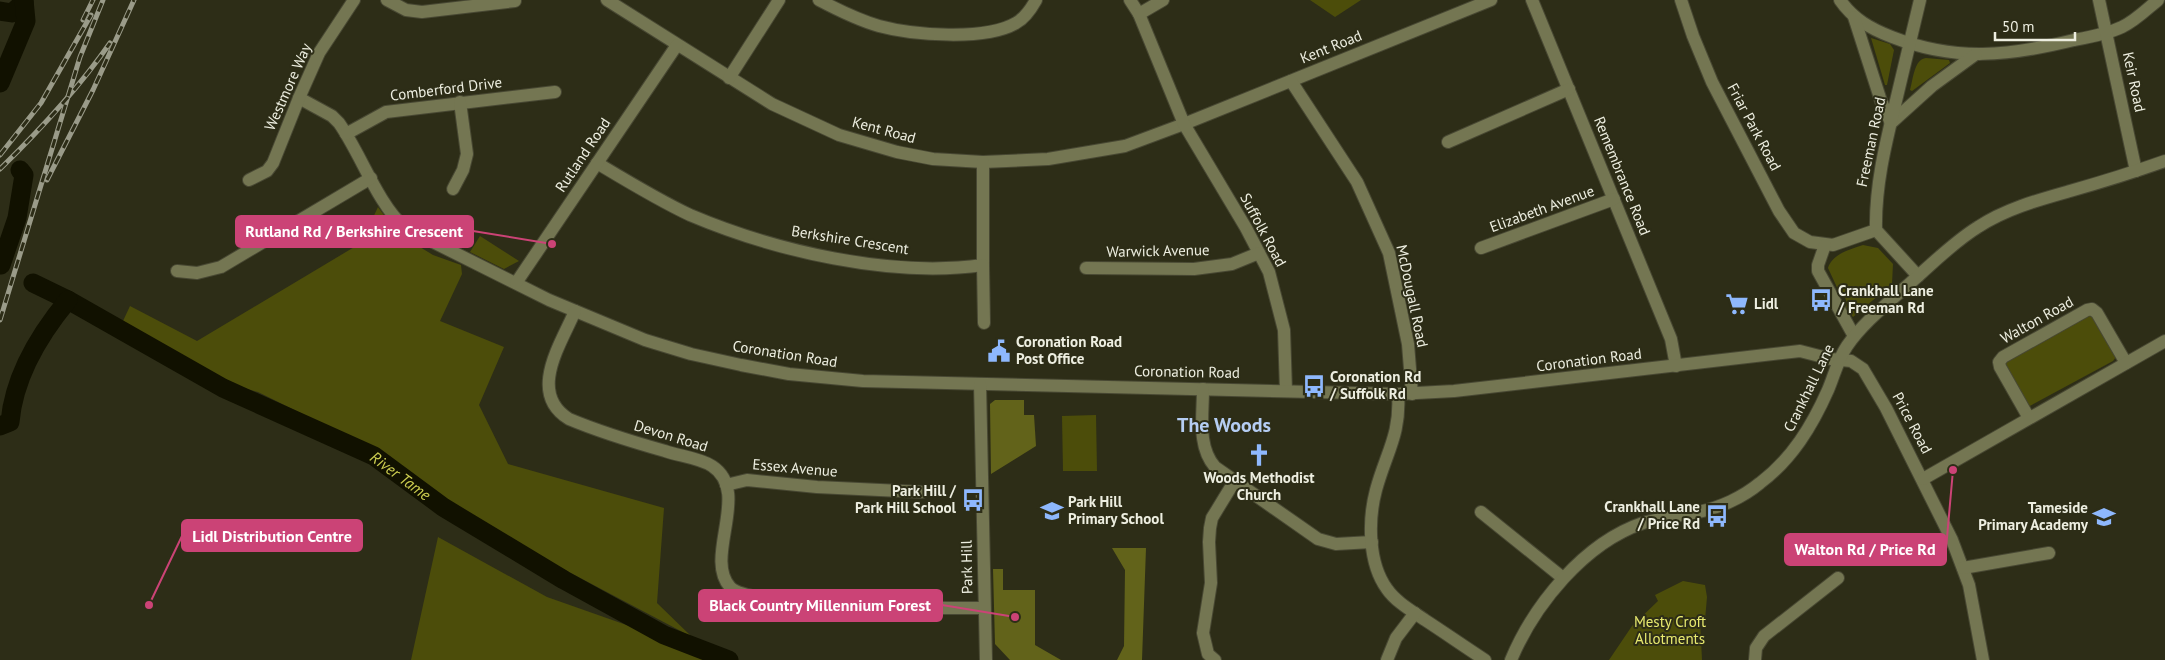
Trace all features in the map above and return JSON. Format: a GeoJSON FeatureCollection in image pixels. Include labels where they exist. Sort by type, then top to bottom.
{"type":"FeatureCollection","features":[{"type":"Feature","properties":{"kind":"street","name":"Westmore Way"},"geometry":{"type":"LineString","coordinates":[[249,180],[268,170],[273,163],[319,53],[354,0]]}},
{"type":"Feature","properties":{"kind":"street"},"geometry":{"type":"LineString","coordinates":[[387,0],[406,10],[422,12],[515,1]]}},
{"type":"Feature","properties":{"kind":"street","name":"Kent Road"},"geometry":{"type":"LineString","coordinates":[[607,0],[729,78],[772,104],[804,120],[864,144],[934,159],[983,162],[1048,159],[1125,146],[1491,0]]}},
{"type":"Feature","properties":{"kind":"street"},"geometry":{"type":"LineString","coordinates":[[729,78],[779,0]]}},
{"type":"Feature","properties":{"kind":"street"},"geometry":{"type":"LineString","coordinates":[[819,0],[858,19],[880,26],[929,35],[988,31],[1014,24],[1023,18],[1036,0]]}},
{"type":"Feature","properties":{"kind":"street"},"geometry":{"type":"LineString","coordinates":[[1130,0],[1140,14],[1184,124]]}},
{"type":"Feature","properties":{"kind":"street"},"geometry":{"type":"LineString","coordinates":[[1140,14],[1163,0]]}},
{"type":"Feature","properties":{"kind":"street","name":"Remembrance Road"},"geometry":{"type":"LineString","coordinates":[[1532,0],[1671,339],[1676,366]]}},
{"type":"Feature","properties":{"kind":"street","name":"Friar Park Road"},"geometry":{"type":"LineString","coordinates":[[1681,0],[1693,36],[1712,82],[1787,224],[1802,239],[1825,245],[1840,243],[1876,230]]}},
{"type":"Feature","properties":{"kind":"street"},"geometry":{"type":"LineString","coordinates":[[1840,0],[1854,17],[1879,32],[1920,48],[1976,54],[2020,52],[2106,33],[2122,27],[2158,0]]}},
{"type":"Feature","properties":{"kind":"street","name":"Freeman Road"},"geometry":{"type":"LineString","coordinates":[[1876,230],[1876,197],[1920,0]]}},
{"type":"Feature","properties":{"kind":"street","name":"Keir Road"},"geometry":{"type":"LineString","coordinates":[[2099,0],[2136,172]]}},
{"type":"Feature","properties":{"kind":"street"},"geometry":{"type":"LineString","coordinates":[[1854,17],[1881,102],[1891,123],[1932,86],[1976,54]]}},
{"type":"Feature","properties":{"kind":"street","name":"Rutland Road"},"geometry":{"type":"LineString","coordinates":[[516,283],[677,45]]}},
{"type":"Feature","properties":{"kind":"street","name":"McDougall Road"},"geometry":{"type":"LineString","coordinates":[[1291,81],[1357,182],[1389,253],[1408,344],[1412,394]]}},
{"type":"Feature","properties":{"kind":"street"},"geometry":{"type":"LineString","coordinates":[[1448,142],[1569,89]]}},
{"type":"Feature","properties":{"kind":"street","name":"Comberford Drive"},"geometry":{"type":"LineString","coordinates":[[346,134],[386,112],[555,92]]}},
{"type":"Feature","properties":{"kind":"street","name":"Coronation Road"},"geometry":{"type":"LineString","coordinates":[[299,98],[332,116],[346,134],[393,215],[405,228],[575,311],[662,346],[699,356],[789,374],[863,381],[1412,394],[1463,390],[1800,351],[1840,360]]}},
{"type":"Feature","properties":{"kind":"street"},"geometry":{"type":"LineString","coordinates":[[453,189],[464,170],[467,154],[460,102]]}},
{"type":"Feature","properties":{"kind":"street","name":"Suffolk Road"},"geometry":{"type":"LineString","coordinates":[[1184,124],[1269,272],[1280,312],[1286,357],[1286,391]]}},
{"type":"Feature","properties":{"kind":"street","name":"Crankhall Lane"},"geometry":{"type":"LineString","coordinates":[[1511,660],[1534,616],[1563,578],[1593,551],[1625,531],[1641,524],[1721,506],[1759,484],[1796,450],[1827,392],[1840,360],[1854,336],[1918,276],[1978,227],[2030,202],[2136,172],[2165,161]]}},
{"type":"Feature","properties":{"kind":"street"},"geometry":{"type":"LineString","coordinates":[[983,162],[984,323]]}},
{"type":"Feature","properties":{"kind":"street","name":"Berkshire Crescent"},"geometry":{"type":"LineString","coordinates":[[597,163],[666,203],[690,214],[780,246],[835,258],[893,265],[946,268],[984,265]]}},
{"type":"Feature","properties":{"kind":"street"},"geometry":{"type":"LineString","coordinates":[[176,271],[197,273],[221,267],[371,178]]}},
{"type":"Feature","properties":{"kind":"street","name":"Elizabeth Avenue"},"geometry":{"type":"LineString","coordinates":[[1481,248],[1614,199]]}},
{"type":"Feature","properties":{"kind":"street"},"geometry":{"type":"LineString","coordinates":[[1876,230],[1918,276]]}},
{"type":"Feature","properties":{"kind":"street"},"geometry":{"type":"LineString","coordinates":[[1825,245],[1818,265],[1818,272],[1854,336]]}},
{"type":"Feature","properties":{"kind":"street","name":"Warwick Avenue"},"geometry":{"type":"LineString","coordinates":[[1086,268],[1194,270],[1232,264],[1259,253]]}},
{"type":"Feature","properties":{"kind":"street","name":"Walton Road"},"geometry":{"type":"LineString","coordinates":[[2029,418],[2000,367],[1999,362],[2003,357],[2092,309],[2097,313],[2126,363]]}},
{"type":"Feature","properties":{"kind":"street","name":"Devon Road"},"geometry":{"type":"LineString","coordinates":[[575,311],[548,377],[550,398],[557,410],[578,422],[712,466],[726,485]]}},
{"type":"Feature","properties":{"kind":"street"},"geometry":{"type":"LineString","coordinates":[[1923,479],[2165,341]]}},
{"type":"Feature","properties":{"kind":"street","name":"Price Road"},"geometry":{"type":"LineString","coordinates":[[1840,360],[1851,361],[1863,369],[1886,408],[1923,479],[1952,540],[1969,585],[1983,660]]}},
{"type":"Feature","properties":{"kind":"street","name":"Park Hill"},"geometry":{"type":"LineString","coordinates":[[980,384],[986,660]]}},
{"type":"Feature","properties":{"kind":"street"},"geometry":{"type":"LineString","coordinates":[[1203,389],[1204,448],[1208,459],[1215,467],[1318,539],[1336,544],[1372,542]]}},
{"type":"Feature","properties":{"kind":"street"},"geometry":{"type":"LineString","coordinates":[[1398,394],[1398,428],[1376,490],[1372,511],[1372,542],[1376,566],[1386,588],[1400,602],[1485,660]]}},
{"type":"Feature","properties":{"kind":"street","name":"Essex Avenue"},"geometry":{"type":"LineString","coordinates":[[726,485],[747,480],[816,487],[922,492]]}},
{"type":"Feature","properties":{"kind":"street"},"geometry":{"type":"LineString","coordinates":[[1215,660],[1208,654],[1203,633],[1211,583],[1209,542],[1212,518],[1234,482]]}},
{"type":"Feature","properties":{"kind":"street"},"geometry":{"type":"LineString","coordinates":[[726,485],[728,513],[721,558],[722,572],[731,588],[740,593],[758,597],[861,607],[984,608]]}},
{"type":"Feature","properties":{"kind":"street"},"geometry":{"type":"LineString","coordinates":[[1481,512],[1563,578]]}},
{"type":"Feature","properties":{"kind":"street"},"geometry":{"type":"LineString","coordinates":[[1963,568],[2049,553]]}},
{"type":"Feature","properties":{"kind":"street"},"geometry":{"type":"LineString","coordinates":[[1754,660],[1756,648],[1764,636],[1838,578]]}},
{"type":"Feature","properties":{"kind":"street"},"geometry":{"type":"LineString","coordinates":[[1387,660],[1396,638],[1415,613]]}},
{"type":"Feature","properties":{"kind":"green space"},"geometry":{"type":"Polygon","coordinates":[[[1310,0],[1361,0],[1335,17],[1310,0]]]}},
{"type":"Feature","properties":{"kind":"green space"},"geometry":{"type":"Polygon","coordinates":[[[1871,38],[1890,44],[1894,50],[1887,85],[1885,85],[1871,38]]]}},
{"type":"Feature","properties":{"kind":"green space"},"geometry":{"type":"Polygon","coordinates":[[[1922,59],[1949,60],[1950,63],[1912,91],[1910,90],[1916,66],[1922,59]]]}},
{"type":"Feature","properties":{"kind":"green space"},"geometry":{"type":"Polygon","coordinates":[[[378,207],[397,233],[433,255],[461,265],[462,274],[440,321],[504,347],[479,405],[508,464],[664,508],[657,603],[692,637],[514,543],[365,445],[258,392],[233,385],[123,321],[130,306],[197,341],[361,243],[378,207]]]}},
{"type":"Feature","properties":{"kind":"green space"},"geometry":{"type":"Polygon","coordinates":[[[480,236],[519,261],[504,269],[470,252],[480,236]]]}},
{"type":"Feature","properties":{"kind":"green space"},"geometry":{"type":"Polygon","coordinates":[[[1863,245],[1878,248],[1893,264],[1892,284],[1853,317],[1846,307],[1847,303],[1844,295],[1841,296],[1828,268],[1833,259],[1848,250],[1863,245]]]}},
{"type":"Feature","properties":{"kind":"green space"},"geometry":{"type":"Polygon","coordinates":[[[2092,312],[2116,357],[2113,361],[2028,407],[2002,366],[2005,360],[2092,312]]]}},
{"type":"Feature","properties":{"kind":"green space"},"geometry":{"type":"Polygon","coordinates":[[[1096,415],[1097,471],[1063,471],[1062,416],[1096,415]]]}},
{"type":"Feature","properties":{"kind":"green space"},"geometry":{"type":"Polygon","coordinates":[[[438,537],[547,597],[652,634],[718,660],[411,660],[438,537]]]}},
{"type":"Feature","properties":{"kind":"green space","name":"Mesty Croft Allotments"},"geometry":{"type":"Polygon","coordinates":[[[1683,581],[1705,585],[1707,597],[1705,620],[1700,619],[1702,660],[1609,660],[1632,626],[1658,601],[1655,595],[1683,581]]]}},
{"type":"Feature","properties":{"kind":"shaded area"},"geometry":{"type":"Polygon","coordinates":[[[995,400],[1024,400],[1024,415],[1034,415],[1036,446],[991,474],[990,404],[995,400]]]}},
{"type":"Feature","properties":{"kind":"shaded area"},"geometry":{"type":"Polygon","coordinates":[[[1112,548],[1146,548],[1142,660],[1117,660],[1124,646],[1125,570],[1112,548]]]}},
{"type":"Feature","properties":{"kind":"shaded area"},"geometry":{"type":"Polygon","coordinates":[[[993,569],[1003,569],[1003,590],[1035,590],[1035,645],[1061,660],[1010,660],[995,644],[993,569]]]}},
{"type":"Feature","properties":{"kind":"waterway","name":"River Tame"},"geometry":{"type":"LineString","coordinates":[[0,83],[26,21],[24,0]]}},
{"type":"Feature","properties":{"kind":"waterway","name":"River Tame"},"geometry":{"type":"LineString","coordinates":[[0,11],[12,13],[24,2]]}},
{"type":"Feature","properties":{"kind":"waterway","name":"River Tame"},"geometry":{"type":"LineString","coordinates":[[1,265],[17,218],[24,175],[20,170]]}},
{"type":"Feature","properties":{"kind":"waterway","name":"River Tame"},"geometry":{"type":"LineString","coordinates":[[33,283],[68,300],[223,388],[374,456],[443,507],[564,580],[664,635],[729,660]]}},
{"type":"Feature","properties":{"kind":"waterway","name":"River Tame"},"geometry":{"type":"LineString","coordinates":[[0,426],[10,422],[12,405],[22,372],[47,327],[68,300]]}},
{"type":"Feature","properties":{"kind":"railway"},"geometry":{"type":"LineString","coordinates":[[83,20],[93,0]]}},
{"type":"Feature","properties":{"kind":"railway"},"geometry":{"type":"LineString","coordinates":[[0,320],[80,57],[103,0]]}},
{"type":"Feature","properties":{"kind":"railway"},"geometry":{"type":"LineString","coordinates":[[47,180],[93,90],[134,0]]}},
{"type":"Feature","properties":{"kind":"railway"},"geometry":{"type":"LineString","coordinates":[[0,155],[41,103],[91,15]]}},
{"type":"Feature","properties":{"kind":"railway"},"geometry":{"type":"LineString","coordinates":[[0,169],[58,109],[110,43]]}},
{"type":"Feature","properties":{"kind":"place","name":"Rutland Rd / Berkshire Crescent"},"geometry":{"type":"Point","coordinates":[552,244]}},
{"type":"Feature","properties":{"kind":"place","name":"Crankhall Lane / Freeman Rd"},"geometry":{"type":"Point","coordinates":[1821,300]}},
{"type":"Feature","properties":{"kind":"place","name":"Lidl"},"geometry":{"type":"Point","coordinates":[1737,304]}},
{"type":"Feature","properties":{"kind":"place","name":"Coronation Road Post Office"},"geometry":{"type":"Point","coordinates":[999,351]}},
{"type":"Feature","properties":{"kind":"place","name":"Coronation Rd / Suffolk Rd"},"geometry":{"type":"Point","coordinates":[1314,386]}},
{"type":"Feature","properties":{"kind":"place","name":"Woods Methodist Church"},"geometry":{"type":"Point","coordinates":[1259,455]}},
{"type":"Feature","properties":{"kind":"place","name":"Walton Rd / Price Rd"},"geometry":{"type":"Point","coordinates":[1953,470]}},
{"type":"Feature","properties":{"kind":"place","name":"Park Hill / Park Hill School"},"geometry":{"type":"Point","coordinates":[973,500]}},
{"type":"Feature","properties":{"kind":"place","name":"Park Hill Primary School"},"geometry":{"type":"Point","coordinates":[1052,511]}},
{"type":"Feature","properties":{"kind":"place","name":"Crankhall Lane / Price Rd"},"geometry":{"type":"Point","coordinates":[1717,516]}},
{"type":"Feature","properties":{"kind":"place","name":"Tameside Primary Academy"},"geometry":{"type":"Point","coordinates":[2104,517]}},
{"type":"Feature","properties":{"kind":"place","name":"Lidl Distribution Centre"},"geometry":{"type":"Point","coordinates":[149,605]}},
{"type":"Feature","properties":{"kind":"place","name":"Black Country Millennium Forest"},"geometry":{"type":"Point","coordinates":[1015,617]}},
{"type":"Feature","properties":{"kind":"district","name":"The Woods"},"geometry":{"type":"Point","coordinates":[1224,425]}}]}
